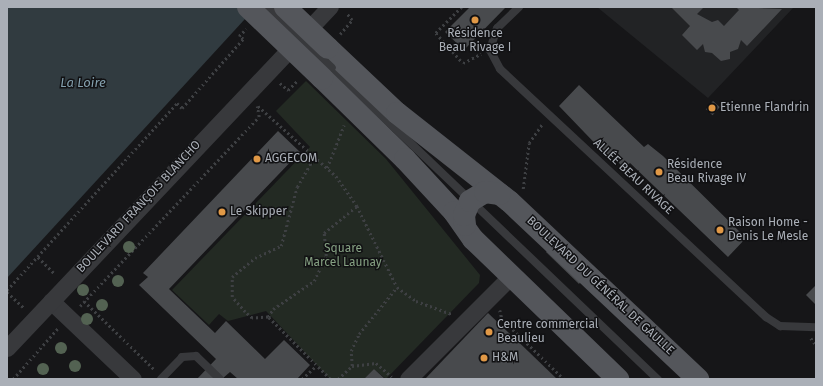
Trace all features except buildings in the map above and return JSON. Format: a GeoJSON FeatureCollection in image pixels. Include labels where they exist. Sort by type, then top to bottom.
{"type":"FeatureCollection","features":[{"type":"Feature","properties":{"kind":"main road"},"geometry":{"type":"LineString","coordinates":[[286,7],[330,63],[357,112],[464,225],[472,239],[504,282],[618,379]]}},
{"type":"Feature","properties":{"kind":"main road"},"geometry":{"type":"LineString","coordinates":[[249,16],[330,63]]}},
{"type":"Feature","properties":{"kind":"main road","name":"BOULEVARD DU GÉNÉRAL DE GAULLE"},"geometry":{"type":"LineString","coordinates":[[330,63],[397,113],[500,194],[698,379]]}},
{"type":"Feature","properties":{"kind":"main road"},"geometry":{"type":"LineString","coordinates":[[464,225],[464,215],[470,201],[485,192],[500,194]]}},
{"type":"Feature","properties":{"kind":"street","name":"BOULEVARD FRANÇOIS BLANCHO"},"geometry":{"type":"LineString","coordinates":[[7,348],[330,7]]}},
{"type":"Feature","properties":{"kind":"street"},"geometry":{"type":"LineString","coordinates":[[408,379],[504,282]]}},
{"type":"Feature","properties":{"kind":"street"},"geometry":{"type":"LineString","coordinates":[[51,301],[133,379]]}},
{"type":"Feature","properties":{"kind":"lane"},"geometry":{"type":"LineString","coordinates":[[268,7],[330,63],[470,201],[658,379]]}},
{"type":"Feature","properties":{"kind":"lane"},"geometry":{"type":"LineString","coordinates":[[490,50],[497,28],[519,7]]}},
{"type":"Feature","properties":{"kind":"lane","name":"ALLÉE BEAU RIVAGE"},"geometry":{"type":"LineString","coordinates":[[490,50],[500,69],[766,317],[780,326],[816,327]]}},
{"type":"Feature","properties":{"kind":"lane"},"geometry":{"type":"LineString","coordinates":[[161,378],[182,357],[196,356],[220,379]]}},
{"type":"Feature","properties":{"kind":"path"},"geometry":{"type":"LineString","coordinates":[[462,7],[436,33],[463,63],[490,50]]}},
{"type":"Feature","properties":{"kind":"path"},"geometry":{"type":"LineString","coordinates":[[330,63],[352,20],[347,14]]}},
{"type":"Feature","properties":{"kind":"path"},"geometry":{"type":"LineString","coordinates":[[24,308],[7,291],[177,103],[182,108],[243,39],[239,36],[249,16]]}},
{"type":"Feature","properties":{"kind":"path"},"geometry":{"type":"LineString","coordinates":[[276,87],[285,77]]}},
{"type":"Feature","properties":{"kind":"path"},"geometry":{"type":"LineString","coordinates":[[74,312],[259,117],[257,106],[262,101]]}},
{"type":"Feature","properties":{"kind":"path"},"geometry":{"type":"LineString","coordinates":[[263,110],[327,168],[356,206],[396,287],[416,301],[447,310],[464,323]]}},
{"type":"Feature","properties":{"kind":"path"},"geometry":{"type":"LineString","coordinates":[[327,168],[338,136],[357,112]]}},
{"type":"Feature","properties":{"kind":"path"},"geometry":{"type":"LineString","coordinates":[[522,193],[529,143],[550,115]]}},
{"type":"Feature","properties":{"kind":"path"},"geometry":{"type":"LineString","coordinates":[[314,157],[297,187],[281,246],[255,258],[232,277],[232,297],[252,318],[268,317],[330,379]]}},
{"type":"Feature","properties":{"kind":"path"},"geometry":{"type":"LineString","coordinates":[[268,317],[273,309],[314,281],[326,256],[324,233],[356,206]]}},
{"type":"Feature","properties":{"kind":"path"},"geometry":{"type":"LineString","coordinates":[[38,257],[57,276]]}},
{"type":"Feature","properties":{"kind":"path"},"geometry":{"type":"LineString","coordinates":[[504,282],[502,320],[564,379]]}},
{"type":"Feature","properties":{"kind":"path"},"geometry":{"type":"LineString","coordinates":[[352,366],[351,351],[359,334],[396,287]]}},
{"type":"Feature","properties":{"kind":"path"},"geometry":{"type":"LineString","coordinates":[[84,301],[161,378]]}},
{"type":"Feature","properties":{"kind":"path"},"geometry":{"type":"LineString","coordinates":[[13,379],[62,323]]}},
{"type":"Feature","properties":{"kind":"path"},"geometry":{"type":"LineString","coordinates":[[338,379],[352,366],[376,363],[394,379]]}},
{"type":"Feature","properties":{"kind":"path"},"geometry":{"type":"LineString","coordinates":[[302,379],[316,366]]}},
{"type":"Feature","properties":{"kind":"shaded area"},"geometry":{"type":"Polygon","coordinates":[[[597,7],[794,7],[708,98],[597,7]]]}},
{"type":"Feature","properties":{"kind":"green space","name":"Square Marcel Launay"},"geometry":{"type":"Polygon","coordinates":[[[306,81],[386,159],[480,275],[479,283],[386,379],[374,369],[364,379],[330,379],[266,311],[228,321],[219,314],[209,325],[172,290],[310,147],[276,111],[306,81]]]}},
{"type":"Feature","properties":{"kind":"water","name":"La Loire"},"geometry":{"type":"Polygon","coordinates":[[[7,7],[256,7],[7,278],[7,7]]]}},
{"type":"Feature","properties":{"kind":"place","name":"Résidence Beau Rivage I"},"geometry":{"type":"Point","coordinates":[475,20]}},
{"type":"Feature","properties":{"kind":"place","name":"Etienne Flandrin"},"geometry":{"type":"Point","coordinates":[712,108]}},
{"type":"Feature","properties":{"kind":"place","name":"AGGECOM"},"geometry":{"type":"Point","coordinates":[257,159]}},
{"type":"Feature","properties":{"kind":"place","name":"Résidence Beau Rivage IV"},"geometry":{"type":"Point","coordinates":[659,172]}},
{"type":"Feature","properties":{"kind":"place","name":"Le Skipper"},"geometry":{"type":"Point","coordinates":[222,212]}},
{"type":"Feature","properties":{"kind":"place","name":"Raison Home - Denis Le Mesle"},"geometry":{"type":"Point","coordinates":[720,230]}},
{"type":"Feature","properties":{"kind":"place","name":"Centre commercial Beaulieu"},"geometry":{"type":"Point","coordinates":[489,332]}},
{"type":"Feature","properties":{"kind":"place","name":"H&M"},"geometry":{"type":"Point","coordinates":[484,358]}}]}
